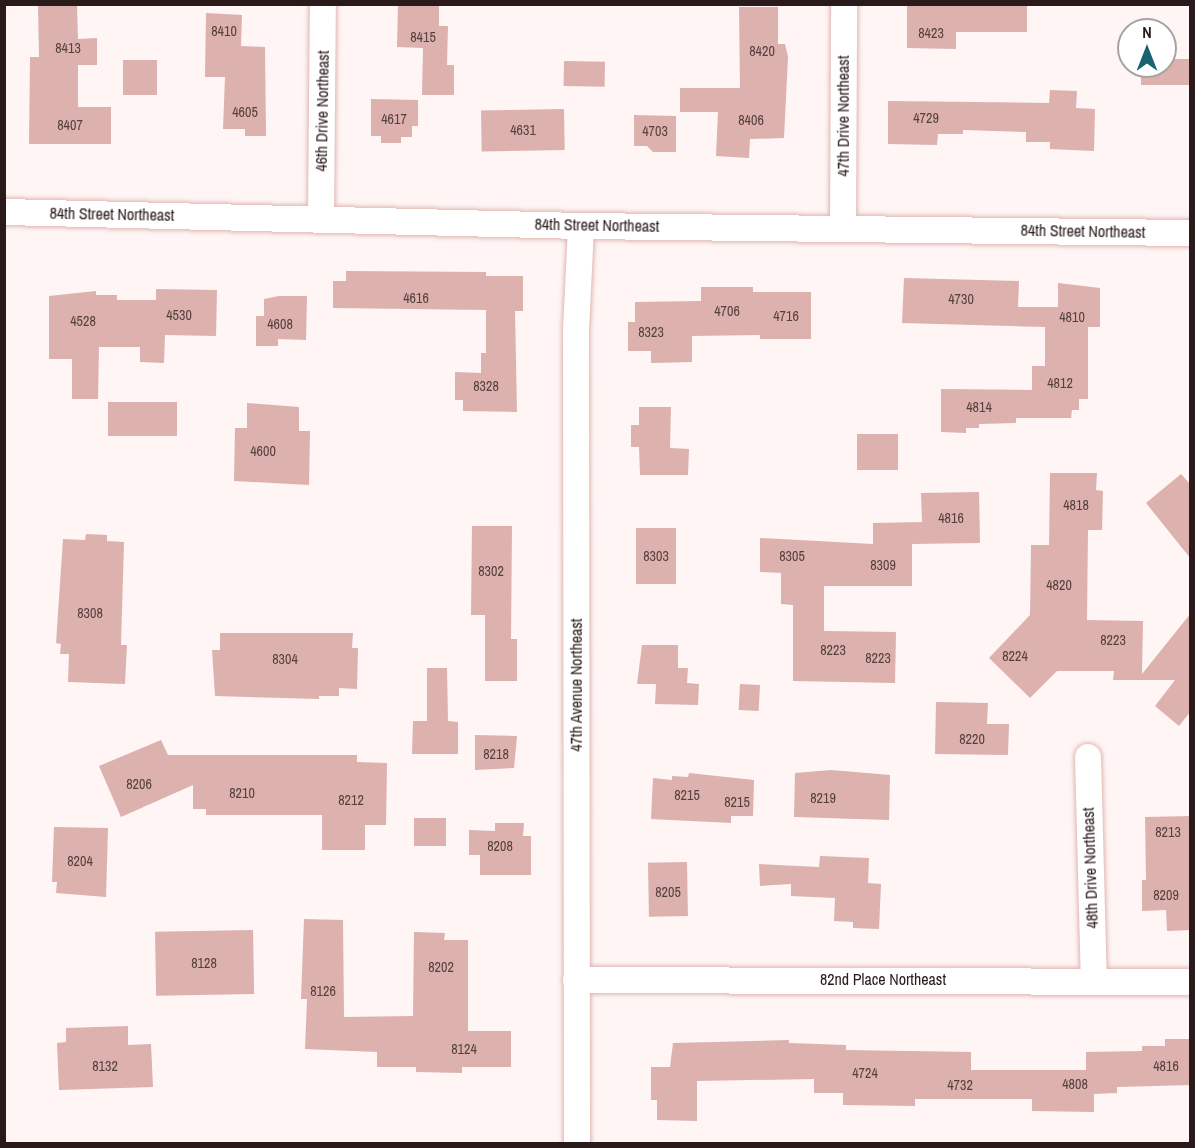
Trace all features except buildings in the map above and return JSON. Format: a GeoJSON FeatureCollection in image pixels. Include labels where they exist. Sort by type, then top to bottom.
{"type":"FeatureCollection","features":[{"type":"Feature","properties":{"kind":"street","name":"46th Drive Northeast"},"geometry":{"type":"LineString","coordinates":[[321,218],[323,4]]}},
{"type":"Feature","properties":{"kind":"street","name":"47th Drive Northeast"},"geometry":{"type":"LineString","coordinates":[[843,227],[844,4]]}},
{"type":"Feature","properties":{"kind":"street","name":"84th Street Northeast"},"geometry":{"type":"LineString","coordinates":[[4,212],[581,226],[843,227],[1191,233]]}},
{"type":"Feature","properties":{"kind":"street","name":"47th Avenue Northeast"},"geometry":{"type":"LineString","coordinates":[[577,1143],[576,330],[581,226]]}},
{"type":"Feature","properties":{"kind":"street","name":"48th Drive Northeast"},"geometry":{"type":"LineString","coordinates":[[1088,757],[1094,979]]}},
{"type":"Feature","properties":{"kind":"street","name":"82nd Place Northeast"},"geometry":{"type":"LineString","coordinates":[[576,980],[1094,979],[1191,982]]}}]}
